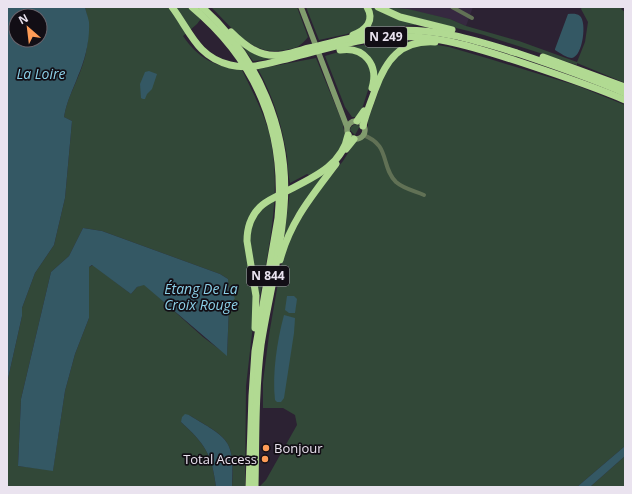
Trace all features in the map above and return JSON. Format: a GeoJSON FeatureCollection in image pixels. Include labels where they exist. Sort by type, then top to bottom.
{"type":"FeatureCollection","features":[{"type":"Feature","properties":{"kind":"highway","name":"N 249"},"geometry":{"type":"LineString","coordinates":[[172,7],[194,41],[209,56],[228,65],[246,67],[265,64],[353,38],[389,31],[423,30],[442,33],[523,55],[625,93]]}},
{"type":"Feature","properties":{"kind":"highway","name":"N 844"},"geometry":{"type":"LineString","coordinates":[[192,7],[218,25]]}},
{"type":"Feature","properties":{"kind":"highway","name":"N 844"},"geometry":{"type":"LineString","coordinates":[[202,7],[213,17],[242,56],[266,96],[274,118],[281,147],[282,226],[262,339],[258,373],[255,487]]}},
{"type":"Feature","properties":{"kind":"highway"},"geometry":{"type":"LineString","coordinates":[[310,51],[350,36],[364,29],[369,24],[371,18],[367,7]]}},
{"type":"Feature","properties":{"kind":"highway"},"geometry":{"type":"LineString","coordinates":[[378,7],[400,17],[517,48],[559,62],[625,88]]}},
{"type":"Feature","properties":{"kind":"highway","name":"N 249"},"geometry":{"type":"LineString","coordinates":[[218,25],[252,49],[264,54],[280,55],[390,37],[428,37],[465,46],[532,66],[625,100]]}},
{"type":"Feature","properties":{"kind":"highway"},"geometry":{"type":"LineString","coordinates":[[357,123],[367,112],[381,75],[390,60],[399,52],[422,42],[434,42],[459,47],[465,46]]}},
{"type":"Feature","properties":{"kind":"highway"},"geometry":{"type":"LineString","coordinates":[[310,51],[351,49],[359,52],[369,61],[373,70],[374,79],[363,114],[357,123]]}},
{"type":"Feature","properties":{"kind":"highway"},"geometry":{"type":"LineString","coordinates":[[271,290],[274,285],[282,254],[295,220],[339,160],[350,134]]}},
{"type":"Feature","properties":{"kind":"highway"},"geometry":{"type":"LineString","coordinates":[[255,351],[256,296],[246,241],[250,222],[255,212],[267,201],[328,168],[346,144],[350,134]]}},
{"type":"Feature","properties":{"kind":"highway","name":"N 844"},"geometry":{"type":"LineString","coordinates":[[249,487],[255,351],[282,199]]}},
{"type":"Feature","properties":{"kind":"main road"},"geometry":{"type":"LineString","coordinates":[[301,7],[350,134],[359,138],[363,135],[364,130],[341,109]]}},
{"type":"Feature","properties":{"kind":"main road"},"geometry":{"type":"LineString","coordinates":[[350,134],[357,123]]}},
{"type":"Feature","properties":{"kind":"street"},"geometry":{"type":"LineString","coordinates":[[452,7],[472,18]]}},
{"type":"Feature","properties":{"kind":"street"},"geometry":{"type":"LineString","coordinates":[[363,135],[374,141],[380,148],[385,156],[389,171],[396,182],[424,195]]}},
{"type":"Feature","properties":{"kind":"shaded area"},"geometry":{"type":"Polygon","coordinates":[[[396,7],[473,7],[466,26],[450,19],[396,7]]]}},
{"type":"Feature","properties":{"kind":"green space"},"geometry":{"type":"Polygon","coordinates":[[[85,7],[210,7],[197,24],[183,36],[201,56],[215,64],[242,70],[266,122],[272,150],[275,192],[268,255],[260,296],[254,297],[254,316],[246,386],[245,487],[232,487],[232,458],[230,449],[221,435],[189,415],[181,422],[206,450],[212,466],[216,487],[7,487],[7,383],[22,316],[22,308],[35,273],[54,245],[65,198],[72,121],[64,117],[68,101],[84,60],[88,42],[87,16],[85,7]],[[83,228],[69,256],[51,272],[21,399],[18,466],[53,470],[65,391],[75,354],[89,318],[89,267],[93,265],[131,294],[137,287],[144,284],[203,337],[227,355],[229,306],[228,279],[220,274],[102,231],[83,228]]]}},
{"type":"Feature","properties":{"kind":"green space"},"geometry":{"type":"Polygon","coordinates":[[[211,7],[297,7],[308,37],[301,45],[293,48],[273,51],[262,49],[243,39],[211,7]]]}},
{"type":"Feature","properties":{"kind":"green space"},"geometry":{"type":"Polygon","coordinates":[[[306,7],[373,7],[383,13],[415,25],[390,27],[366,32],[362,28],[347,34],[319,40],[306,7]]]}},
{"type":"Feature","properties":{"kind":"green space"},"geometry":{"type":"Polygon","coordinates":[[[385,7],[408,9],[450,19],[466,26],[519,41],[577,62],[585,42],[588,22],[581,9],[582,7],[623,7],[621,9],[625,12],[625,83],[577,63],[577,65],[484,35],[401,14],[385,7]]]}},
{"type":"Feature","properties":{"kind":"green space"},"geometry":{"type":"Polygon","coordinates":[[[400,41],[416,41],[449,47],[578,86],[625,105],[625,446],[577,487],[259,487],[266,480],[297,425],[295,415],[283,408],[263,408],[263,382],[269,335],[281,266],[288,242],[309,204],[343,161],[355,142],[363,138],[368,132],[368,120],[380,87],[370,84],[360,115],[352,117],[345,107],[325,56],[342,51],[350,51],[355,46],[400,41]]]}},
{"type":"Feature","properties":{"kind":"green space"},"geometry":{"type":"Polygon","coordinates":[[[239,42],[278,58],[253,61],[239,42]]]}},
{"type":"Feature","properties":{"kind":"green space"},"geometry":{"type":"Polygon","coordinates":[[[316,58],[343,124],[345,137],[341,149],[332,160],[311,176],[307,174],[290,183],[287,156],[280,122],[258,69],[316,58]]]}},
{"type":"Feature","properties":{"kind":"green space"},"geometry":{"type":"Polygon","coordinates":[[[355,124],[360,126],[355,135],[350,130],[355,124]]]}},
{"type":"Feature","properties":{"kind":"green space"},"geometry":{"type":"Polygon","coordinates":[[[325,173],[294,217],[284,239],[290,191],[325,173]]]}},
{"type":"Feature","properties":{"kind":"green space"},"geometry":{"type":"Polygon","coordinates":[[[625,456],[625,486],[590,487],[625,456]]]}},
{"type":"Feature","properties":{"kind":"water","name":"La Loire"},"geometry":{"type":"Polygon","coordinates":[[[7,7],[85,7],[89,22],[89,36],[85,57],[68,101],[64,117],[72,121],[65,198],[54,245],[35,273],[22,308],[22,316],[7,383],[7,7]]]}},
{"type":"Feature","properties":{"kind":"water"},"geometry":{"type":"Polygon","coordinates":[[[568,14],[576,14],[580,16],[583,25],[583,38],[579,51],[576,56],[572,58],[555,50],[568,14]]]}},
{"type":"Feature","properties":{"kind":"water"},"geometry":{"type":"Polygon","coordinates":[[[149,71],[157,74],[152,89],[147,94],[145,99],[143,99],[141,98],[140,84],[145,72],[149,71]]]}},
{"type":"Feature","properties":{"kind":"water","name":"Étang De La Croix Rouge"},"geometry":{"type":"Polygon","coordinates":[[[83,228],[102,231],[220,274],[228,279],[229,291],[235,298],[229,306],[227,356],[144,285],[137,287],[131,294],[92,265],[89,267],[89,318],[75,354],[65,391],[53,471],[18,466],[21,399],[51,272],[69,256],[83,228]]]}},
{"type":"Feature","properties":{"kind":"water"},"geometry":{"type":"Polygon","coordinates":[[[287,296],[294,296],[297,299],[295,313],[289,313],[285,310],[287,296]]]}},
{"type":"Feature","properties":{"kind":"water"},"geometry":{"type":"Polygon","coordinates":[[[284,315],[295,318],[294,333],[284,398],[281,402],[277,402],[275,400],[274,379],[277,346],[284,315]]]}},
{"type":"Feature","properties":{"kind":"water"},"geometry":{"type":"Polygon","coordinates":[[[185,414],[213,429],[221,435],[226,442],[230,449],[232,458],[232,487],[216,487],[212,466],[206,450],[181,422],[182,417],[185,414]]]}},
{"type":"Feature","properties":{"kind":"water"},"geometry":{"type":"Polygon","coordinates":[[[625,446],[625,456],[590,487],[577,487],[625,446]]]}},
{"type":"Feature","properties":{"kind":"place","name":"Bonjour"},"geometry":{"type":"Point","coordinates":[266,448]}},
{"type":"Feature","properties":{"kind":"place","name":"Total Access"},"geometry":{"type":"Point","coordinates":[265,459]}}]}
